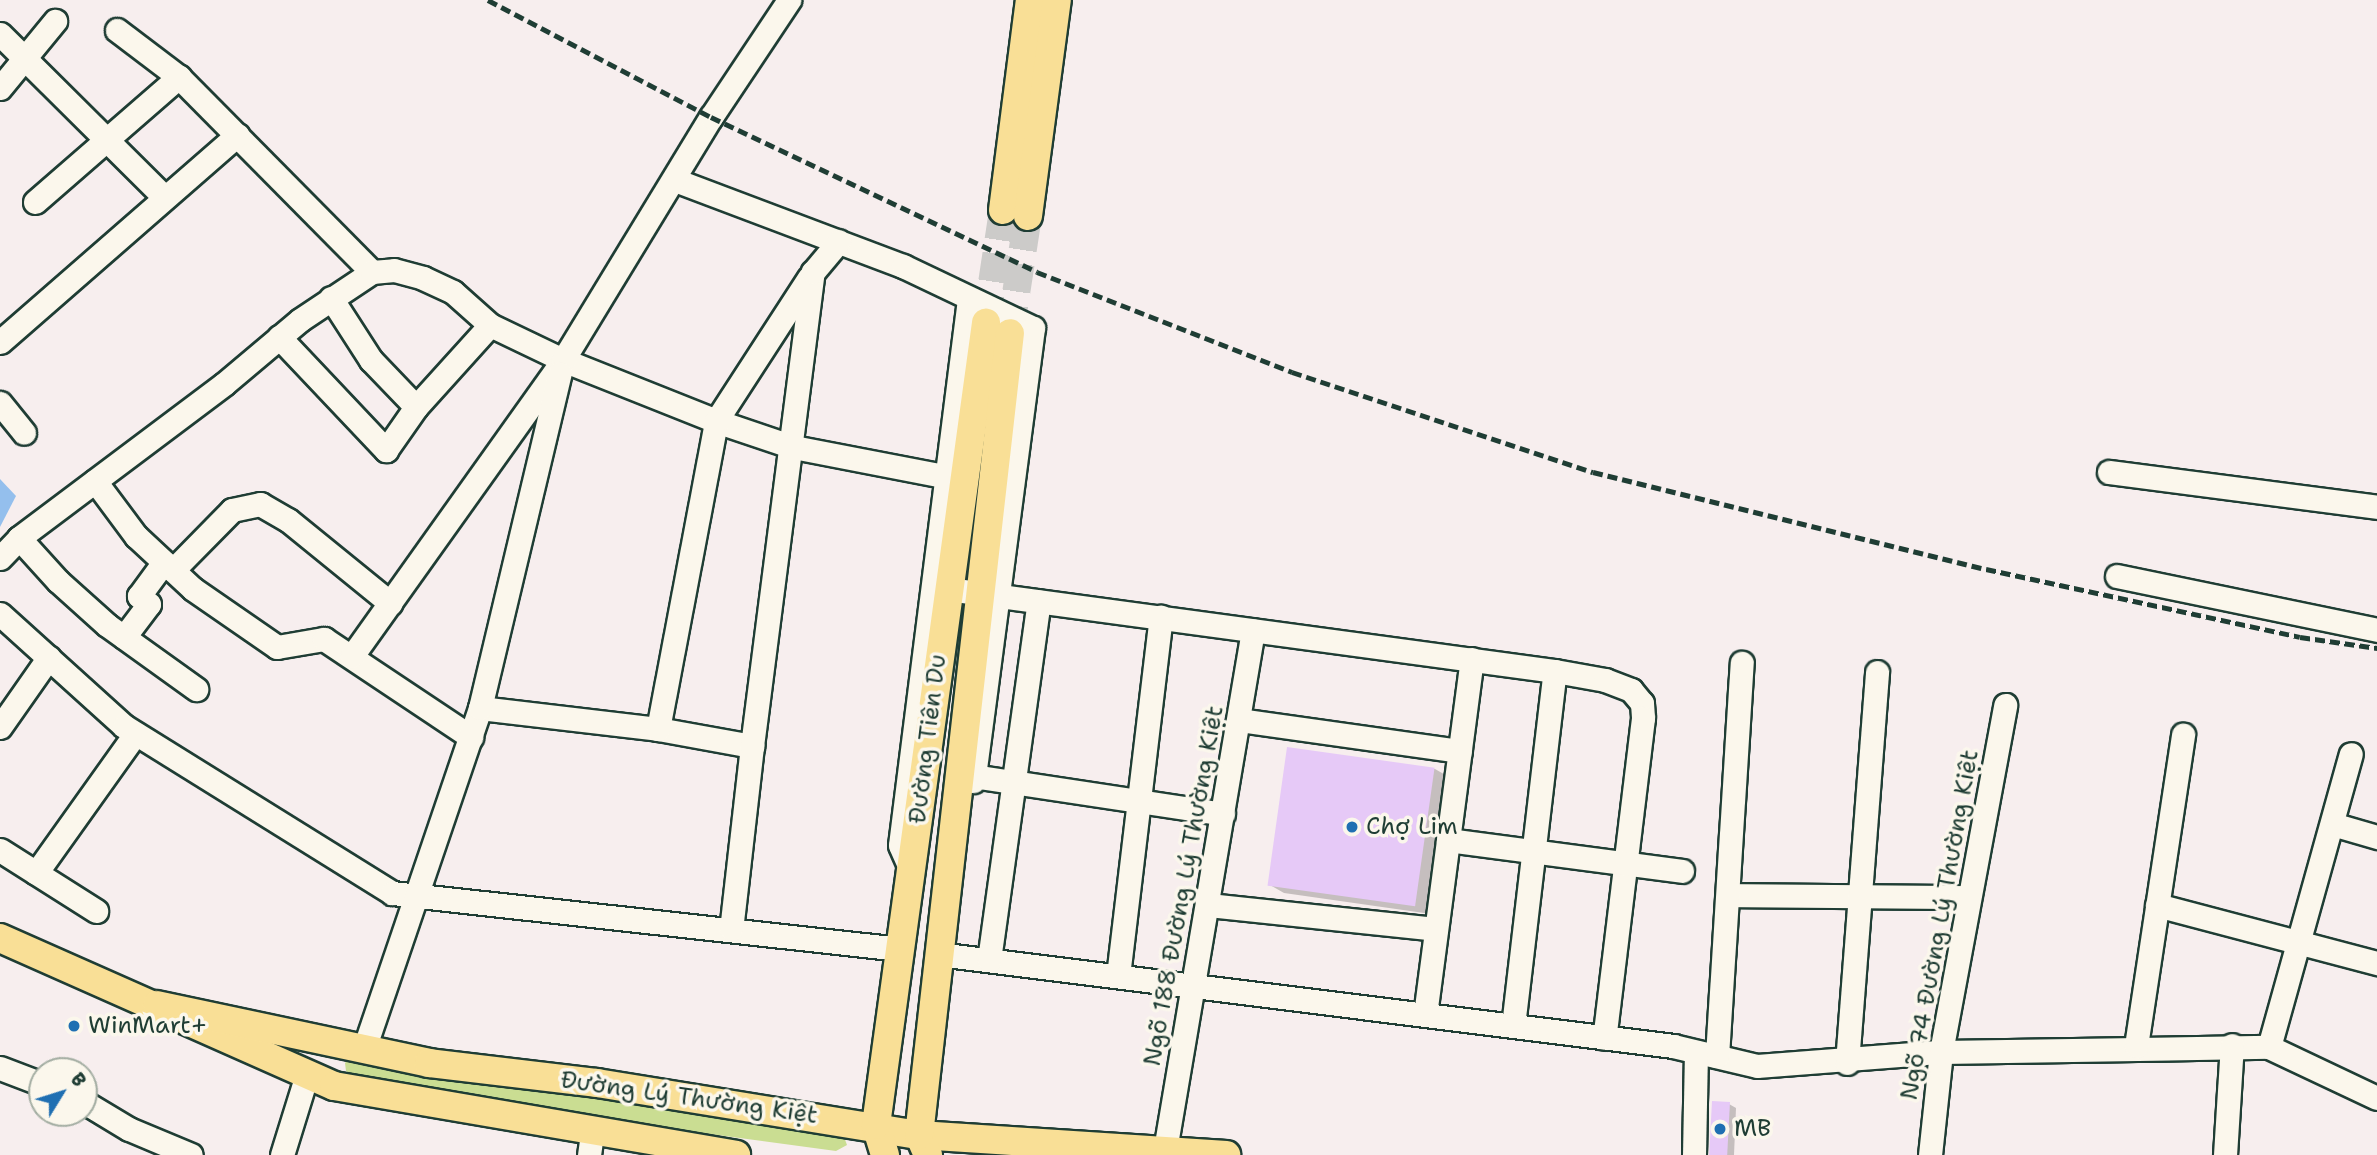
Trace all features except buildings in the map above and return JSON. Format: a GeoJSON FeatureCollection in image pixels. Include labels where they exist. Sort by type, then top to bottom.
{"type":"FeatureCollection","features":[{"type":"Feature","properties":{"kind":"main road"},"geometry":{"type":"LineString","coordinates":[[1030,0],[1016,213],[1057,0]]}},
{"type":"Feature","properties":{"kind":"main road","name":"Đường Tiên Du"},"geometry":{"type":"LineString","coordinates":[[885,1155],[876,1125],[948,589],[998,328],[989,594],[938,954],[923,1145]]}},
{"type":"Feature","properties":{"kind":"main road","name":"Đường Lý Thường Kiệt"},"geometry":{"type":"LineString","coordinates":[[0,939],[157,1005],[334,1086],[591,1144],[736,1155]]}},
{"type":"Feature","properties":{"kind":"main road","name":"Đường Lý Thường Kiệt"},"geometry":{"type":"LineString","coordinates":[[157,1005],[429,1063],[876,1125],[923,1145],[1165,1150],[1226,1155]]}},
{"type":"Feature","properties":{"kind":"street"},"geometry":{"type":"LineString","coordinates":[[352,656],[563,360],[789,0]]}},
{"type":"Feature","properties":{"kind":"street"},"geometry":{"type":"LineString","coordinates":[[0,88],[27,60],[55,21]]}},
{"type":"Feature","properties":{"kind":"street"},"geometry":{"type":"LineString","coordinates":[[117,30],[179,78],[372,272]]}},
{"type":"Feature","properties":{"kind":"street"},"geometry":{"type":"LineString","coordinates":[[0,34],[108,138],[164,197]]}},
{"type":"Feature","properties":{"kind":"street"},"geometry":{"type":"LineString","coordinates":[[35,202],[179,78]]}},
{"type":"Feature","properties":{"kind":"street"},"geometry":{"type":"LineString","coordinates":[[0,342],[237,135]]}},
{"type":"Feature","properties":{"kind":"street"},"geometry":{"type":"LineString","coordinates":[[675,180],[839,241],[1033,328],[989,594]]}},
{"type":"Feature","properties":{"kind":"street"},"geometry":{"type":"LineString","coordinates":[[657,729],[716,421],[813,272],[839,241]]}},
{"type":"Feature","properties":{"kind":"street"},"geometry":{"type":"LineString","coordinates":[[0,558],[19,538],[279,337],[331,298],[372,272],[394,271],[423,278],[453,292],[490,325],[563,360],[716,421],[793,447],[943,476]]}},
{"type":"Feature","properties":{"kind":"street"},"geometry":{"type":"LineString","coordinates":[[732,929],[752,746],[793,447],[813,272]]}},
{"type":"Feature","properties":{"kind":"street"},"geometry":{"type":"LineString","coordinates":[[331,298],[371,360],[416,407]]}},
{"type":"Feature","properties":{"kind":"street"},"geometry":{"type":"LineString","coordinates":[[911,870],[900,845],[943,476],[969,299]]}},
{"type":"Feature","properties":{"kind":"street"},"geometry":{"type":"LineString","coordinates":[[279,337],[386,450],[416,407],[490,325]]}},
{"type":"Feature","properties":{"kind":"street"},"geometry":{"type":"LineString","coordinates":[[364,1049],[480,708],[563,360]]}},
{"type":"Feature","properties":{"kind":"street"},"geometry":{"type":"LineString","coordinates":[[0,403],[24,433]]}},
{"type":"Feature","properties":{"kind":"street"},"geometry":{"type":"LineString","coordinates":[[2109,472],[2377,507]]}},
{"type":"Feature","properties":{"kind":"street"},"geometry":{"type":"LineString","coordinates":[[95,481],[135,536],[169,566],[277,647],[324,639],[471,737]]}},
{"type":"Feature","properties":{"kind":"street"},"geometry":{"type":"LineString","coordinates":[[124,637],[149,604],[139,596],[169,566],[232,510],[260,505],[288,520],[390,603]]}},
{"type":"Feature","properties":{"kind":"street"},"geometry":{"type":"LineString","coordinates":[[19,538],[58,581],[124,637],[196,689]]}},
{"type":"Feature","properties":{"kind":"street"},"geometry":{"type":"LineString","coordinates":[[2117,576],[2377,630]]}},
{"type":"Feature","properties":{"kind":"street"},"geometry":{"type":"LineString","coordinates":[[948,589],[1555,671],[1605,680],[1631,690],[1642,703],[1604,1038]]}},
{"type":"Feature","properties":{"kind":"street"},"geometry":{"type":"LineString","coordinates":[[989,960],[1039,601]]}},
{"type":"Feature","properties":{"kind":"street"},"geometry":{"type":"LineString","coordinates":[[0,614],[135,734],[392,894],[901,949]]}},
{"type":"Feature","properties":{"kind":"street"},"geometry":{"type":"LineString","coordinates":[[1118,976],[1161,617]]}},
{"type":"Feature","properties":{"kind":"street","name":"Ngõ 188 Đường Lý Thường Kiệt"},"geometry":{"type":"LineString","coordinates":[[1165,1150],[1195,986],[1253,630]]}},
{"type":"Feature","properties":{"kind":"street"},"geometry":{"type":"LineString","coordinates":[[0,727],[49,657]]}},
{"type":"Feature","properties":{"kind":"street"},"geometry":{"type":"LineString","coordinates":[[1425,1015],[1472,659]]}},
{"type":"Feature","properties":{"kind":"street"},"geometry":{"type":"LineString","coordinates":[[1694,1155],[1728,895],[1742,663]]}},
{"type":"Feature","properties":{"kind":"street"},"geometry":{"type":"LineString","coordinates":[[1513,1026],[1555,671]]}},
{"type":"Feature","properties":{"kind":"street"},"geometry":{"type":"LineString","coordinates":[[1847,1063],[1877,672]]}},
{"type":"Feature","properties":{"kind":"street","name":"Ngõ 74 Đường Lý Thường Kiệt"},"geometry":{"type":"LineString","coordinates":[[1930,1155],[1941,1052],[2005,705]]}},
{"type":"Feature","properties":{"kind":"street"},"geometry":{"type":"LineString","coordinates":[[480,708],[657,729],[752,746]]}},
{"type":"Feature","properties":{"kind":"street"},"geometry":{"type":"LineString","coordinates":[[1239,720],[1460,751]]}},
{"type":"Feature","properties":{"kind":"street"},"geometry":{"type":"LineString","coordinates":[[36,873],[135,734]]}},
{"type":"Feature","properties":{"kind":"street"},"geometry":{"type":"LineString","coordinates":[[2136,1046],[2183,734]]}},
{"type":"Feature","properties":{"kind":"street"},"geometry":{"type":"LineString","coordinates":[[2269,1047],[2351,754]]}},
{"type":"Feature","properties":{"kind":"street"},"geometry":{"type":"LineString","coordinates":[[965,774],[1223,814]]}},
{"type":"Feature","properties":{"kind":"street"},"geometry":{"type":"LineString","coordinates":[[2332,824],[2377,837]]}},
{"type":"Feature","properties":{"kind":"street"},"geometry":{"type":"LineString","coordinates":[[1448,839],[1682,872]]}},
{"type":"Feature","properties":{"kind":"street"},"geometry":{"type":"LineString","coordinates":[[0,850],[96,911]]}},
{"type":"Feature","properties":{"kind":"street"},"geometry":{"type":"LineString","coordinates":[[1728,895],[1968,897]]}},
{"type":"Feature","properties":{"kind":"street"},"geometry":{"type":"LineString","coordinates":[[1208,905],[1436,929]]}},
{"type":"Feature","properties":{"kind":"street"},"geometry":{"type":"LineString","coordinates":[[2157,905],[2299,940],[2377,963]]}},
{"type":"Feature","properties":{"kind":"street"},"geometry":{"type":"LineString","coordinates":[[938,954],[1604,1038],[1707,1054],[1758,1066],[1847,1063],[1941,1052],[2136,1046],[2269,1047],[2377,1098]]}},
{"type":"Feature","properties":{"kind":"street"},"geometry":{"type":"LineString","coordinates":[[2225,1155],[2232,1045]]}},
{"type":"Feature","properties":{"kind":"street"},"geometry":{"type":"LineString","coordinates":[[0,1068],[28,1079]]}},
{"type":"Feature","properties":{"kind":"street"},"geometry":{"type":"LineString","coordinates":[[282,1155],[307,1074]]}},
{"type":"Feature","properties":{"kind":"street"},"geometry":{"type":"LineString","coordinates":[[98,1110],[129,1129],[191,1155]]}},
{"type":"Feature","properties":{"kind":"green space"},"geometry":{"type":"Polygon","coordinates":[[[351,1057],[813,1128],[844,1137],[847,1145],[836,1151],[620,1122],[358,1078],[346,1071],[345,1063],[351,1057]]]}},
{"type":"Feature","properties":{"kind":"water"},"geometry":{"type":"Polygon","coordinates":[[[0,479],[16,496],[0,527],[0,479]]]}},
{"type":"Feature","properties":{"kind":"tunnel"},"geometry":{"type":"LineString","coordinates":[[986,323],[1003,210]]}},
{"type":"Feature","properties":{"kind":"tunnel"},"geometry":{"type":"LineString","coordinates":[[1010,333],[1028,216]]}},
{"type":"Feature","properties":{"kind":"railway"},"geometry":{"type":"LineString","coordinates":[[488,0],[711,117],[1037,272],[1292,372],[1593,472],[1986,569],[2300,637],[2377,648]]}},
{"type":"Feature","properties":{"kind":"place","name":"Chợ Lim"},"geometry":{"type":"Point","coordinates":[1352,827]}},
{"type":"Feature","properties":{"kind":"place","name":"WinMart+"},"geometry":{"type":"Point","coordinates":[74,1026]}},
{"type":"Feature","properties":{"kind":"place","name":"MB"},"geometry":{"type":"Point","coordinates":[1720,1129]}}]}
